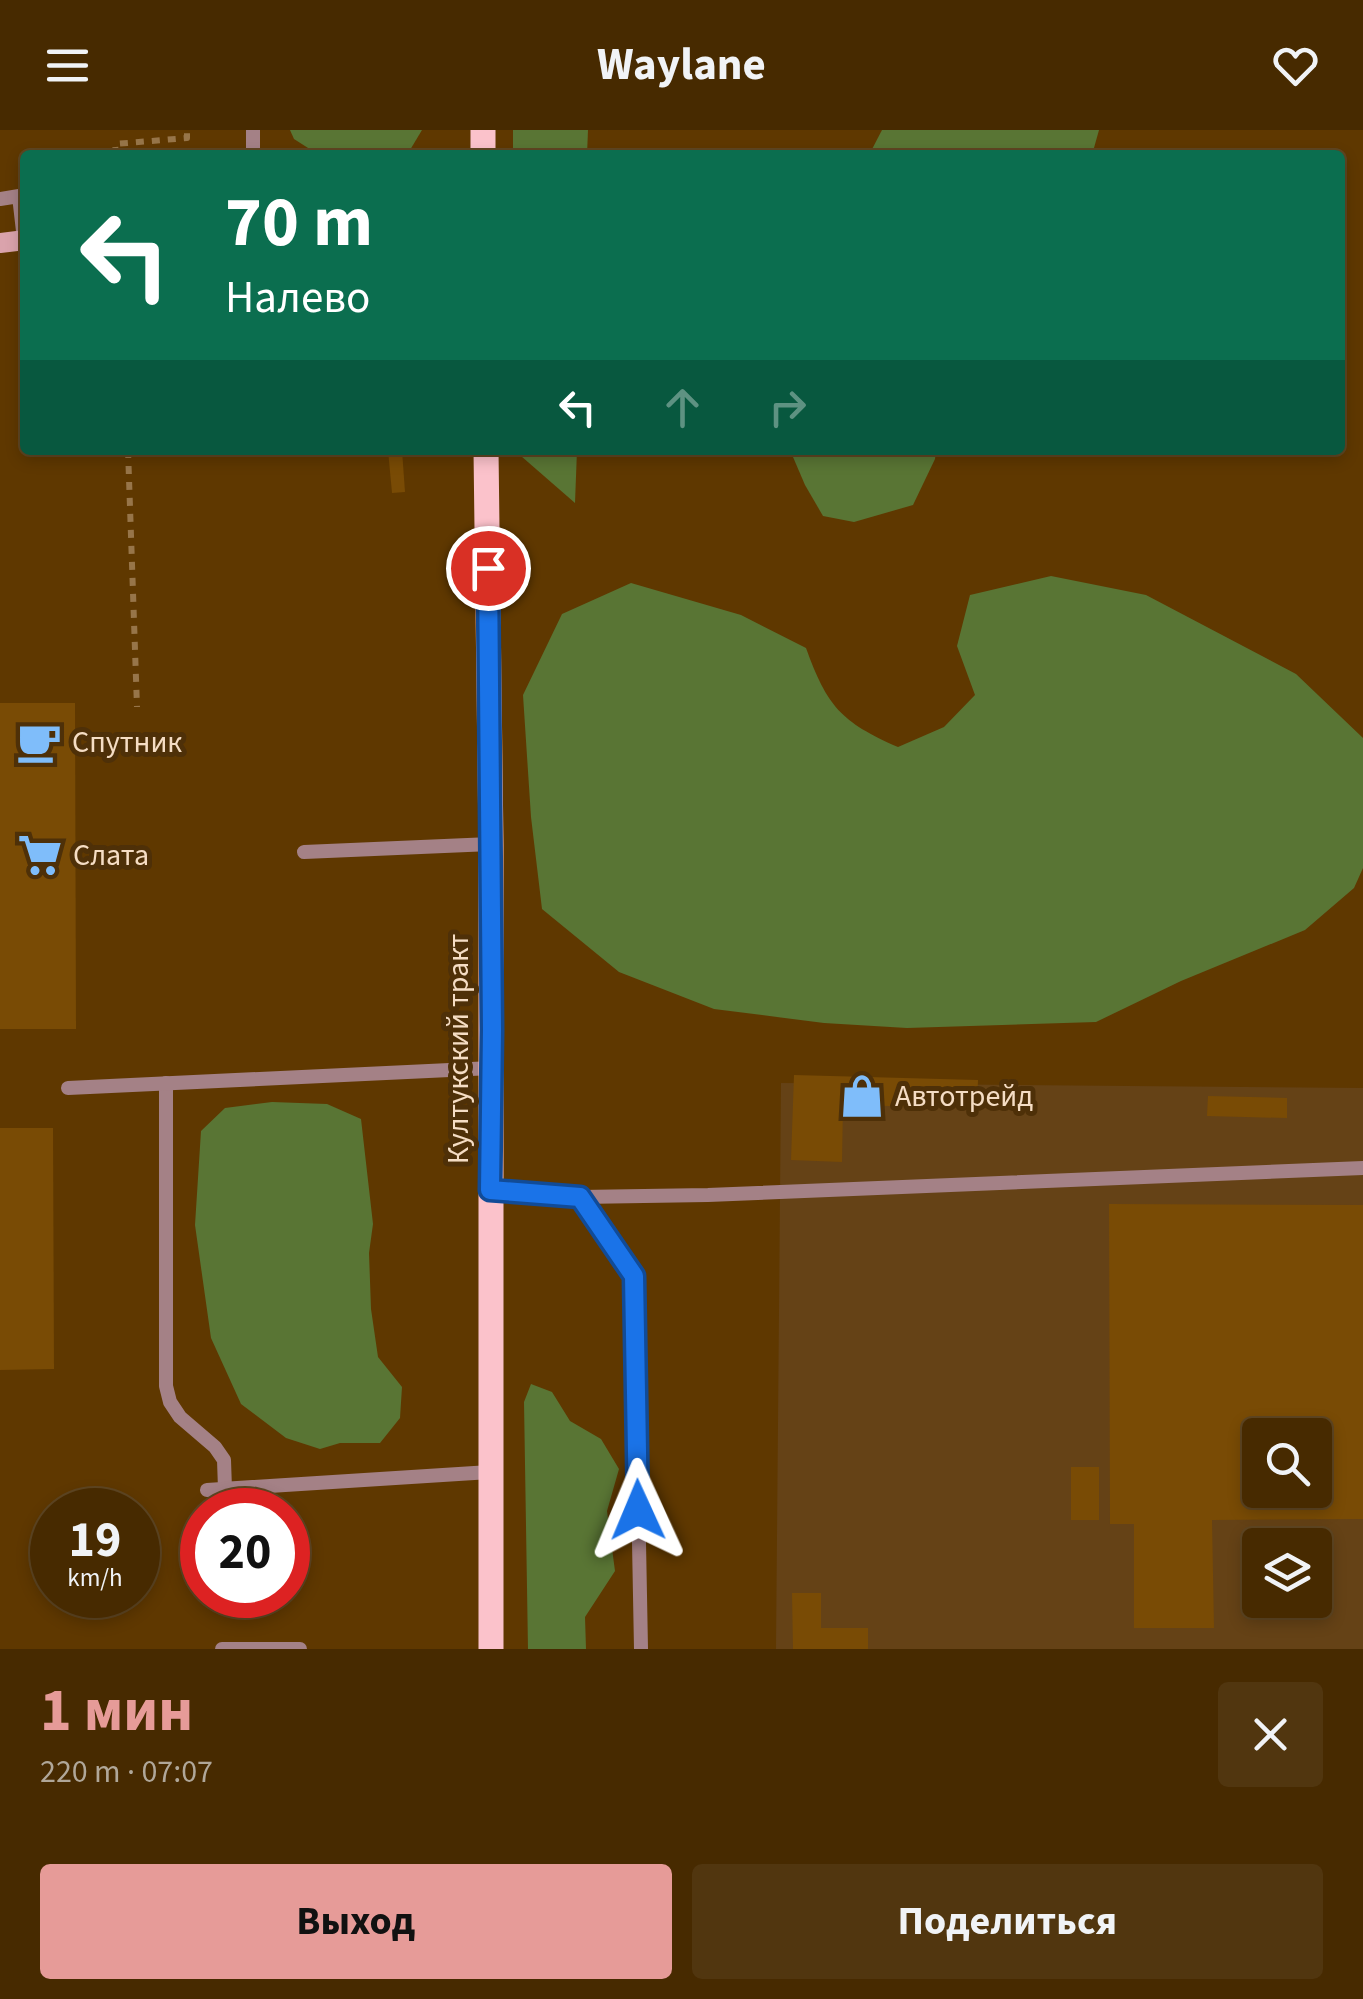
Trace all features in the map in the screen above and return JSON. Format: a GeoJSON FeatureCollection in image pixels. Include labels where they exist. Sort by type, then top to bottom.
{"type":"FeatureCollection","features":[{"type":"Feature","properties":{"kind":"main road","name":"Култукский тракт"},"geometry":{"type":"LineString","coordinates":[[486,455],[492,1068],[491,1649]]}},
{"type":"Feature","properties":{"kind":"lane"},"geometry":{"type":"LineString","coordinates":[[0,198],[19,196],[20,203]]}},
{"type":"Feature","properties":{"kind":"lane"},"geometry":{"type":"LineString","coordinates":[[304,852],[491,844]]}},
{"type":"Feature","properties":{"kind":"lane"},"geometry":{"type":"LineString","coordinates":[[68,1088],[492,1068]]}},
{"type":"Feature","properties":{"kind":"lane"},"geometry":{"type":"LineString","coordinates":[[166,1084],[166,1386],[180,1417],[215,1447],[224,1460],[225,1488]]}},
{"type":"Feature","properties":{"kind":"lane"},"geometry":{"type":"LineString","coordinates":[[490,1190],[580,1197],[1363,1168]]}},
{"type":"Feature","properties":{"kind":"lane"},"geometry":{"type":"LineString","coordinates":[[580,1197],[634,1276],[641,1649]]}},
{"type":"Feature","properties":{"kind":"lane"},"geometry":{"type":"LineString","coordinates":[[241,1488],[490,1472]]}},
{"type":"Feature","properties":{"kind":"lane"},"geometry":{"type":"LineString","coordinates":[[222,1649],[300,1649]]}},
{"type":"Feature","properties":{"kind":"path"},"geometry":{"type":"LineString","coordinates":[[116,150],[115,144],[187,138],[187,130]]}},
{"type":"Feature","properties":{"kind":"path"},"geometry":{"type":"LineString","coordinates":[[128,455],[137,708]]}},
{"type":"Feature","properties":{"kind":"shaded area"},"geometry":{"type":"Polygon","coordinates":[[[781,1083],[1363,1088],[1363,1649],[776,1649],[781,1083]]]}},
{"type":"Feature","properties":{"kind":"green space"},"geometry":{"type":"Polygon","coordinates":[[[290,130],[422,130],[410,150],[311,150],[294,139],[290,130]]]}},
{"type":"Feature","properties":{"kind":"green space"},"geometry":{"type":"Polygon","coordinates":[[[513,130],[588,130],[587,150],[513,150],[513,130]]]}},
{"type":"Feature","properties":{"kind":"green space"},"geometry":{"type":"Polygon","coordinates":[[[882,130],[1099,130],[1093,150],[872,150],[882,130]]]}},
{"type":"Feature","properties":{"kind":"green space"},"geometry":{"type":"Polygon","coordinates":[[[577,455],[575,503],[521,456],[577,455]]]}},
{"type":"Feature","properties":{"kind":"green space"},"geometry":{"type":"Polygon","coordinates":[[[792,455],[935,455],[913,505],[854,522],[823,516],[792,455]]]}},
{"type":"Feature","properties":{"kind":"green space"},"geometry":{"type":"Polygon","coordinates":[[[1051,576],[1146,595],[1296,674],[1363,738],[1363,868],[1354,888],[1305,930],[1181,981],[1096,1022],[907,1028],[824,1023],[714,1009],[619,972],[542,909],[523,695],[562,614],[631,583],[741,615],[806,648],[821,684],[838,710],[863,729],[898,747],[944,727],[975,695],[957,646],[970,595],[1051,576]]]}},
{"type":"Feature","properties":{"kind":"green space"},"geometry":{"type":"Polygon","coordinates":[[[272,1102],[327,1104],[361,1119],[373,1224],[369,1253],[371,1309],[378,1357],[402,1387],[400,1418],[380,1443],[340,1443],[320,1449],[286,1438],[241,1404],[211,1338],[195,1225],[201,1131],[225,1108],[272,1102]]]}},
{"type":"Feature","properties":{"kind":"green space"},"geometry":{"type":"Polygon","coordinates":[[[531,1384],[552,1392],[570,1421],[601,1439],[619,1469],[607,1511],[615,1571],[585,1617],[586,1649],[528,1649],[524,1402],[531,1384]]]}},
{"type":"Feature","properties":{"kind":"building"},"geometry":{"type":"Polygon","coordinates":[[[388,455],[402,455],[405,492],[392,493],[388,455]]]}},
{"type":"Feature","properties":{"kind":"building"},"geometry":{"type":"Polygon","coordinates":[[[0,703],[75,703],[76,1029],[0,1029],[0,703]]]}},
{"type":"Feature","properties":{"kind":"building"},"geometry":{"type":"Polygon","coordinates":[[[794,1075],[978,1080],[977,1108],[843,1105],[842,1162],[791,1160],[794,1075]]]}},
{"type":"Feature","properties":{"kind":"building"},"geometry":{"type":"Polygon","coordinates":[[[1208,1096],[1287,1098],[1287,1118],[1207,1116],[1208,1096]]]}},
{"type":"Feature","properties":{"kind":"building"},"geometry":{"type":"Polygon","coordinates":[[[0,1128],[53,1128],[54,1369],[0,1370],[0,1128]]]}},
{"type":"Feature","properties":{"kind":"building"},"geometry":{"type":"Polygon","coordinates":[[[1109,1204],[1363,1205],[1363,1519],[1212,1520],[1214,1628],[1134,1628],[1134,1524],[1110,1524],[1109,1204]]]}},
{"type":"Feature","properties":{"kind":"building"},"geometry":{"type":"Polygon","coordinates":[[[1071,1467],[1099,1467],[1099,1520],[1071,1520],[1071,1467]]]}},
{"type":"Feature","properties":{"kind":"building"},"geometry":{"type":"Polygon","coordinates":[[[792,1593],[821,1593],[821,1628],[868,1628],[868,1649],[793,1649],[792,1593]]]}},
{"type":"Feature","properties":{"kind":"place","name":"Спутник"},"geometry":{"type":"Point","coordinates":[39,742]}},
{"type":"Feature","properties":{"kind":"place","name":"Слата"},"geometry":{"type":"Point","coordinates":[40,855]}},
{"type":"Feature","properties":{"kind":"place","name":"Автотрейд"},"geometry":{"type":"Point","coordinates":[862,1096]}},
{"type":"Feature","properties":{"kind":"route"},"geometry":{"type":"LineString","coordinates":[[488,568],[490,1190],[580,1197],[634,1276],[638,1510]]}}]}
